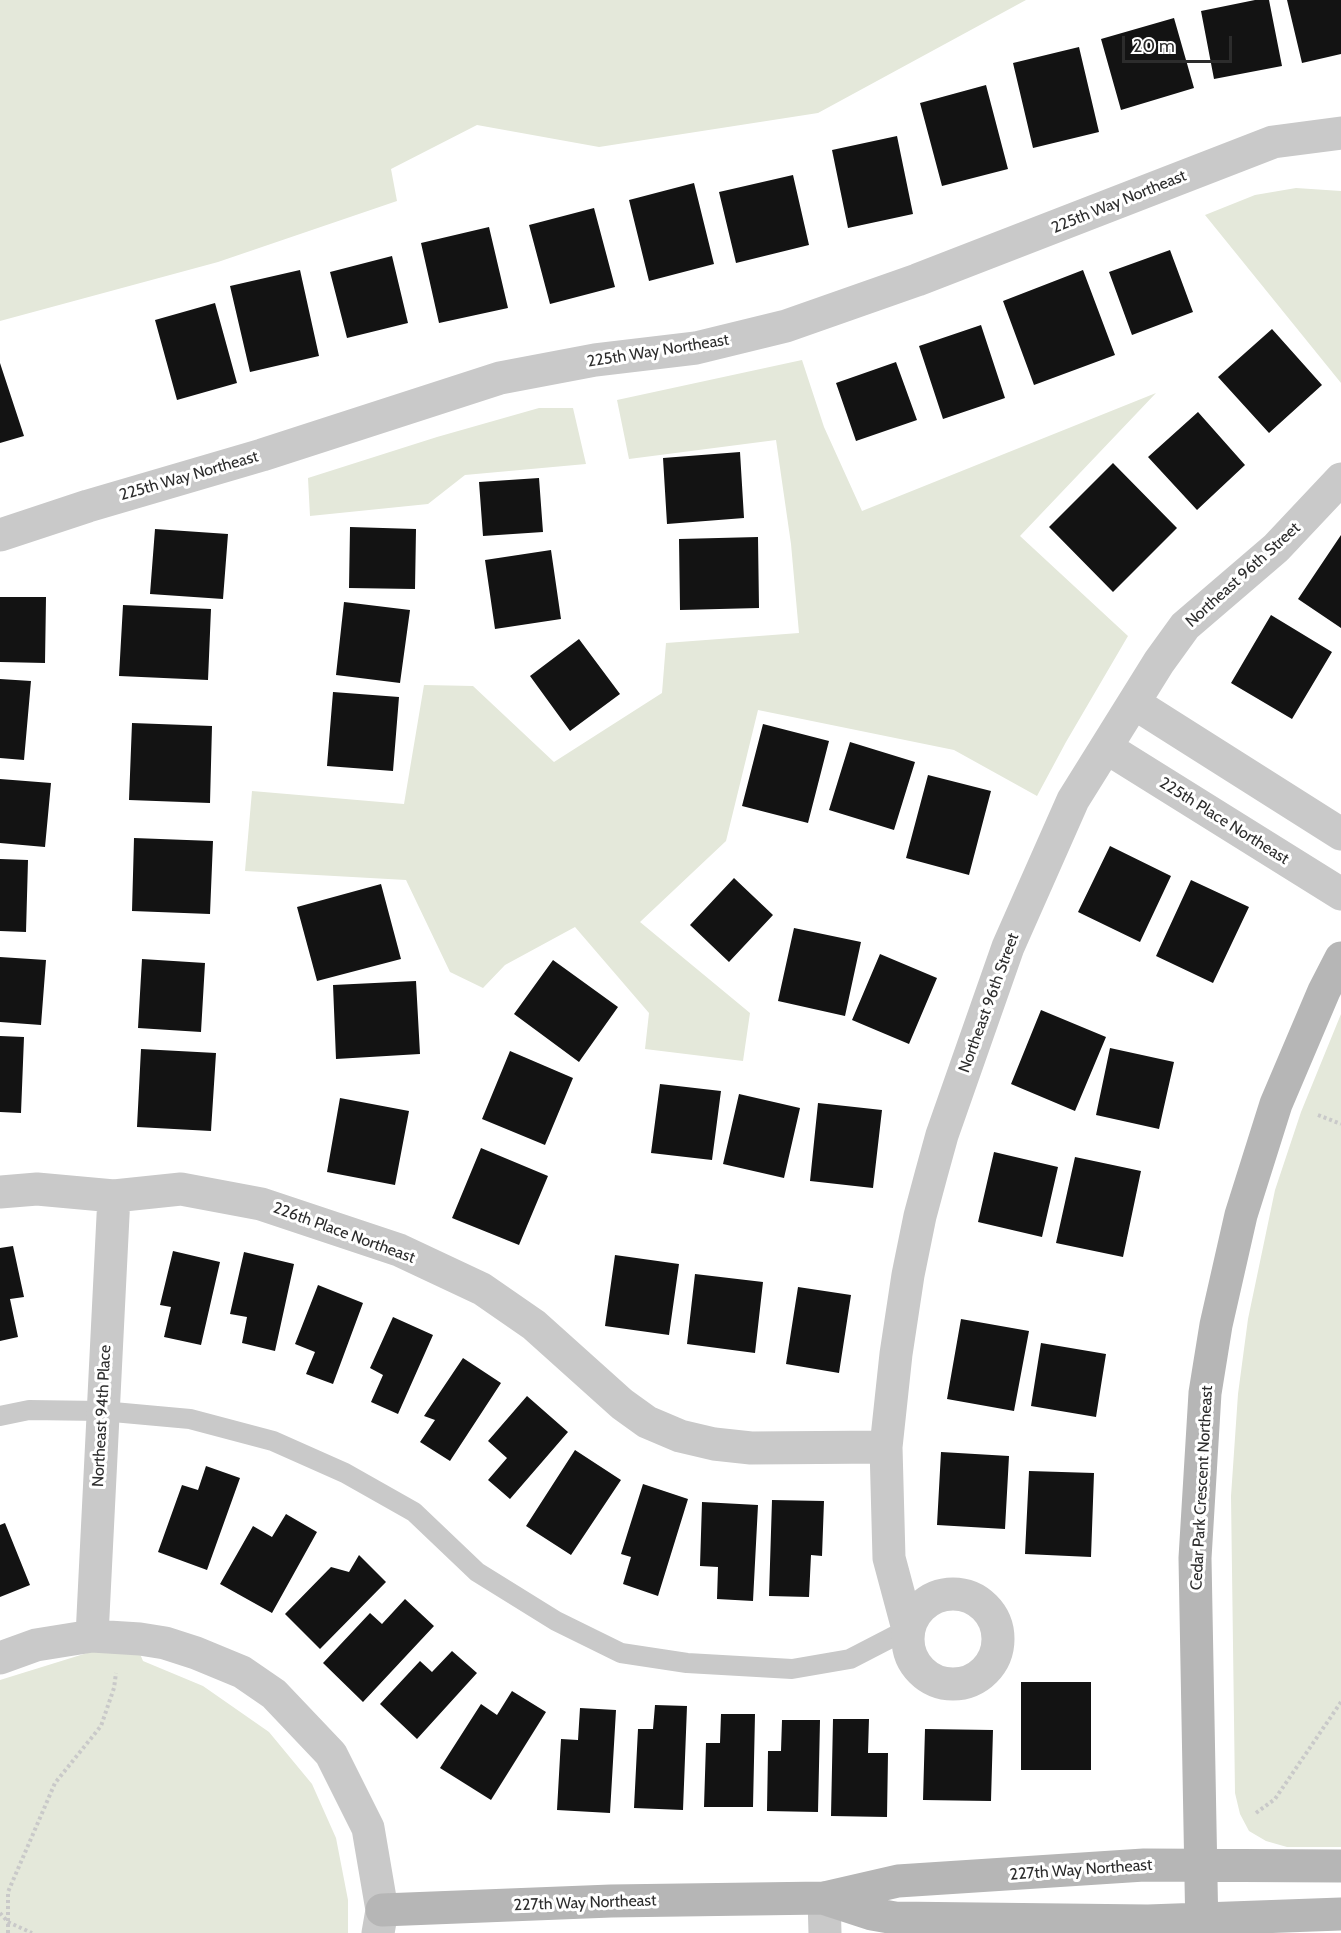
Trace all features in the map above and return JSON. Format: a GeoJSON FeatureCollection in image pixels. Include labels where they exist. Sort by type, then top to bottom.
{"type":"FeatureCollection","features":[{"type":"Feature","properties":{"kind":"street","name":"225th Way Northeast"},"geometry":{"type":"LineString","coordinates":[[0,535],[500,378],[595,360],[696,348],[786,326],[938,272],[1273,142],[1341,133]]}},
{"type":"Feature","properties":{"kind":"street","name":"Northeast 96th Street"},"geometry":{"type":"LineString","coordinates":[[908,1629],[889,1558],[886,1447],[889,1404],[908,1275],[920,1216],[942,1135],[1013,937],[1073,800],[1159,662],[1185,626],[1276,548],[1341,479]]}},
{"type":"Feature","properties":{"kind":"street"},"geometry":{"type":"LineString","coordinates":[[1134,703],[1341,834]]}},
{"type":"Feature","properties":{"kind":"street","name":"225th Place Northeast"},"geometry":{"type":"LineString","coordinates":[[1107,748],[1341,894]]}},
{"type":"Feature","properties":{"kind":"street","name":"Cedar Park Crescent Northeast"},"geometry":{"type":"LineString","coordinates":[[1202,1926],[1195,1558],[1205,1393],[1216,1325],[1241,1215],[1276,1104],[1324,991],[1341,958]]}},
{"type":"Feature","properties":{"kind":"street","name":"226th Place Northeast"},"geometry":{"type":"LineString","coordinates":[[0,1192],[37,1188],[114,1196],[181,1189],[261,1204],[399,1250],[482,1290],[534,1325],[622,1404],[647,1422],[680,1436],[714,1444],[751,1448],[886,1447]]}},
{"type":"Feature","properties":{"kind":"street","name":"Northeast 94th Place"},"geometry":{"type":"LineString","coordinates":[[106,1637],[102,1411],[114,1196]]}},
{"type":"Feature","properties":{"kind":"street"},"geometry":{"type":"LineString","coordinates":[[0,1658],[36,1645],[106,1637],[165,1643],[242,1672],[274,1694],[331,1754],[368,1828],[380,1921]]}},
{"type":"Feature","properties":{"kind":"street","name":"227th Way Northeast"},"geometry":{"type":"LineString","coordinates":[[380,1921],[611,1902],[824,1898],[898,1881],[1144,1865],[1341,1866]]}},
{"type":"Feature","properties":{"kind":"street"},"geometry":{"type":"LineString","coordinates":[[824,1898],[825,1933]]}},
{"type":"Feature","properties":{"kind":"street","name":"227th Way Northeast"},"geometry":{"type":"LineString","coordinates":[[824,1898],[872,1914],[895,1918],[1148,1921],[1202,1926],[1341,1914]]}},
{"type":"Feature","properties":{"kind":"lane"},"geometry":{"type":"LineString","coordinates":[[0,1416],[29,1410],[102,1411],[190,1419],[273,1441],[345,1473],[414,1512],[477,1572],[555,1621],[621,1653],[687,1664],[792,1669],[850,1659],[908,1629]]}},
{"type":"Feature","properties":{"kind":"path"},"geometry":{"type":"LineString","coordinates":[[1318,1115],[1341,1124]]}},
{"type":"Feature","properties":{"kind":"path"},"geometry":{"type":"LineString","coordinates":[[8,1933],[8,1892],[55,1783],[101,1726],[114,1688],[106,1637]]}},
{"type":"Feature","properties":{"kind":"path"},"geometry":{"type":"LineString","coordinates":[[1256,1813],[1275,1799],[1341,1702]]}},
{"type":"Feature","properties":{"kind":"path"},"geometry":{"type":"LineString","coordinates":[[0,1913],[8,1922],[32,1933]]}},
{"type":"Feature","properties":{"kind":"shaded area"},"geometry":{"type":"Polygon","coordinates":[[[0,0],[1026,0],[818,113],[599,147],[477,125],[391,169],[397,201],[218,262],[0,321],[0,0]]]}},
{"type":"Feature","properties":{"kind":"shaded area"},"geometry":{"type":"Polygon","coordinates":[[[1296,188],[1341,191],[1341,383],[1205,215],[1255,195],[1296,188]]]}},
{"type":"Feature","properties":{"kind":"shaded area"},"geometry":{"type":"Polygon","coordinates":[[[802,360],[824,427],[862,511],[1156,393],[1020,536],[1128,636],[1037,796],[954,750],[758,710],[726,841],[640,922],[750,1013],[743,1061],[645,1049],[649,1013],[575,927],[505,965],[483,988],[450,972],[406,880],[245,871],[252,791],[404,804],[424,685],[473,686],[554,762],[662,693],[666,643],[799,633],[791,544],[776,440],[629,459],[617,400],[802,360]]]}},
{"type":"Feature","properties":{"kind":"shaded area"},"geometry":{"type":"Polygon","coordinates":[[[539,408],[573,408],[586,464],[465,475],[428,504],[310,516],[308,478],[437,437],[539,408]]]}},
{"type":"Feature","properties":{"kind":"shaded area"},"geometry":{"type":"Polygon","coordinates":[[[1341,1014],[1341,1847],[1287,1847],[1266,1841],[1249,1831],[1240,1814],[1235,1793],[1231,1496],[1238,1394],[1248,1319],[1275,1190],[1301,1112],[1341,1014]]]}},
{"type":"Feature","properties":{"kind":"shaded area"},"geometry":{"type":"Polygon","coordinates":[[[100,1649],[138,1649],[143,1661],[203,1686],[269,1732],[312,1784],[336,1838],[348,1900],[348,1933],[0,1933],[0,1680],[100,1649]]]}},
{"type":"Feature","properties":{"kind":"building"},"geometry":{"type":"Polygon","coordinates":[[[1255,0],[1269,0],[1282,66],[1214,79],[1201,11],[1255,0]]]}},
{"type":"Feature","properties":{"kind":"building"},"geometry":{"type":"Polygon","coordinates":[[[1287,0],[1341,0],[1341,54],[1302,63],[1287,0]]]}},
{"type":"Feature","properties":{"kind":"building"},"geometry":{"type":"Polygon","coordinates":[[[1174,18],[1194,88],[1121,110],[1101,39],[1174,18]]]}},
{"type":"Feature","properties":{"kind":"building"},"geometry":{"type":"Polygon","coordinates":[[[1079,47],[1099,132],[1033,148],[1013,63],[1079,47]]]}},
{"type":"Feature","properties":{"kind":"building"},"geometry":{"type":"Polygon","coordinates":[[[986,85],[1008,169],[942,186],[920,103],[986,85]]]}},
{"type":"Feature","properties":{"kind":"building"},"geometry":{"type":"Polygon","coordinates":[[[897,136],[913,214],[848,228],[832,150],[897,136]]]}},
{"type":"Feature","properties":{"kind":"building"},"geometry":{"type":"Polygon","coordinates":[[[793,175],[809,245],[736,263],[719,192],[793,175]]]}},
{"type":"Feature","properties":{"kind":"building"},"geometry":{"type":"Polygon","coordinates":[[[694,183],[714,264],[649,281],[629,200],[694,183]]]}},
{"type":"Feature","properties":{"kind":"building"},"geometry":{"type":"Polygon","coordinates":[[[594,208],[615,287],[550,304],[529,225],[594,208]]]}},
{"type":"Feature","properties":{"kind":"building"},"geometry":{"type":"Polygon","coordinates":[[[489,227],[508,308],[439,323],[421,243],[489,227]]]}},
{"type":"Feature","properties":{"kind":"building"},"geometry":{"type":"Polygon","coordinates":[[[1170,250],[1193,312],[1132,335],[1109,272],[1170,250]]]}},
{"type":"Feature","properties":{"kind":"building"},"geometry":{"type":"Polygon","coordinates":[[[392,256],[408,323],[347,338],[330,272],[392,256]]]}},
{"type":"Feature","properties":{"kind":"building"},"geometry":{"type":"Polygon","coordinates":[[[300,270],[319,356],[250,372],[230,286],[300,270]]]}},
{"type":"Feature","properties":{"kind":"building"},"geometry":{"type":"Polygon","coordinates":[[[1083,270],[1115,355],[1034,385],[1003,301],[1083,270]]]}},
{"type":"Feature","properties":{"kind":"building"},"geometry":{"type":"Polygon","coordinates":[[[215,303],[237,383],[177,400],[155,320],[215,303]]]}},
{"type":"Feature","properties":{"kind":"building"},"geometry":{"type":"Polygon","coordinates":[[[981,325],[1005,398],[943,419],[919,346],[981,325]]]}},
{"type":"Feature","properties":{"kind":"building"},"geometry":{"type":"Polygon","coordinates":[[[1272,329],[1322,385],[1269,433],[1218,377],[1272,329]]]}},
{"type":"Feature","properties":{"kind":"building"},"geometry":{"type":"Polygon","coordinates":[[[896,362],[917,420],[856,441],[836,383],[896,362]]]}},
{"type":"Feature","properties":{"kind":"building"},"geometry":{"type":"Polygon","coordinates":[[[0,363],[24,436],[0,443],[0,363]]]}},
{"type":"Feature","properties":{"kind":"building"},"geometry":{"type":"Polygon","coordinates":[[[1198,412],[1245,465],[1197,510],[1148,457],[1198,412]]]}},
{"type":"Feature","properties":{"kind":"building"},"geometry":{"type":"Polygon","coordinates":[[[740,452],[744,518],[667,524],[663,458],[740,452]]]}},
{"type":"Feature","properties":{"kind":"building"},"geometry":{"type":"Polygon","coordinates":[[[1113,463],[1177,528],[1113,592],[1049,527],[1113,463]]]}},
{"type":"Feature","properties":{"kind":"building"},"geometry":{"type":"Polygon","coordinates":[[[539,478],[543,532],[483,536],[479,482],[539,478]]]}},
{"type":"Feature","properties":{"kind":"building"},"geometry":{"type":"Polygon","coordinates":[[[350,527],[416,529],[415,589],[349,588],[350,527]]]}},
{"type":"Feature","properties":{"kind":"building"},"geometry":{"type":"Polygon","coordinates":[[[155,529],[228,534],[223,599],[150,594],[155,529]]]}},
{"type":"Feature","properties":{"kind":"building"},"geometry":{"type":"Polygon","coordinates":[[[1341,535],[1341,628],[1298,599],[1341,535]]]}},
{"type":"Feature","properties":{"kind":"building"},"geometry":{"type":"Polygon","coordinates":[[[758,537],[759,608],[680,610],[679,539],[758,537]]]}},
{"type":"Feature","properties":{"kind":"building"},"geometry":{"type":"Polygon","coordinates":[[[551,550],[561,619],[495,629],[485,560],[551,550]]]}},
{"type":"Feature","properties":{"kind":"building"},"geometry":{"type":"Polygon","coordinates":[[[0,597],[46,597],[45,663],[0,662],[0,597]]]}},
{"type":"Feature","properties":{"kind":"building"},"geometry":{"type":"Polygon","coordinates":[[[344,602],[410,610],[400,683],[336,675],[344,602]]]}},
{"type":"Feature","properties":{"kind":"building"},"geometry":{"type":"Polygon","coordinates":[[[123,605],[211,609],[208,680],[119,676],[123,605]]]}},
{"type":"Feature","properties":{"kind":"building"},"geometry":{"type":"Polygon","coordinates":[[[1271,615],[1332,652],[1292,719],[1231,683],[1271,615]]]}},
{"type":"Feature","properties":{"kind":"building"},"geometry":{"type":"Polygon","coordinates":[[[579,639],[620,694],[570,731],[530,676],[579,639]]]}},
{"type":"Feature","properties":{"kind":"building"},"geometry":{"type":"Polygon","coordinates":[[[0,679],[31,681],[24,760],[0,758],[0,679]]]}},
{"type":"Feature","properties":{"kind":"building"},"geometry":{"type":"Polygon","coordinates":[[[333,692],[399,697],[393,771],[327,766],[333,692]]]}},
{"type":"Feature","properties":{"kind":"building"},"geometry":{"type":"Polygon","coordinates":[[[132,723],[212,726],[210,803],[129,800],[132,723]]]}},
{"type":"Feature","properties":{"kind":"building"},"geometry":{"type":"Polygon","coordinates":[[[763,724],[829,741],[808,823],[742,806],[763,724]]]}},
{"type":"Feature","properties":{"kind":"building"},"geometry":{"type":"Polygon","coordinates":[[[850,742],[915,762],[894,830],[829,810],[850,742]]]}},
{"type":"Feature","properties":{"kind":"building"},"geometry":{"type":"Polygon","coordinates":[[[928,775],[991,791],[969,875],[906,858],[928,775]]]}},
{"type":"Feature","properties":{"kind":"building"},"geometry":{"type":"Polygon","coordinates":[[[0,779],[51,783],[45,847],[0,843],[0,779]]]}},
{"type":"Feature","properties":{"kind":"building"},"geometry":{"type":"Polygon","coordinates":[[[134,838],[213,841],[210,914],[132,911],[134,838]]]}},
{"type":"Feature","properties":{"kind":"building"},"geometry":{"type":"Polygon","coordinates":[[[1110,846],[1171,876],[1140,942],[1078,912],[1110,846]]]}},
{"type":"Feature","properties":{"kind":"building"},"geometry":{"type":"Polygon","coordinates":[[[0,859],[28,860],[26,932],[0,931],[0,859]]]}},
{"type":"Feature","properties":{"kind":"building"},"geometry":{"type":"Polygon","coordinates":[[[734,878],[773,915],[729,962],[690,925],[734,878]]]}},
{"type":"Feature","properties":{"kind":"building"},"geometry":{"type":"Polygon","coordinates":[[[1191,880],[1249,907],[1213,983],[1156,956],[1191,880]]]}},
{"type":"Feature","properties":{"kind":"building"},"geometry":{"type":"Polygon","coordinates":[[[381,884],[401,959],[317,981],[297,907],[381,884]]]}},
{"type":"Feature","properties":{"kind":"building"},"geometry":{"type":"Polygon","coordinates":[[[794,928],[861,942],[845,1016],[778,1001],[794,928]]]}},
{"type":"Feature","properties":{"kind":"building"},"geometry":{"type":"Polygon","coordinates":[[[880,954],[937,978],[909,1044],[852,1020],[880,954]]]}},
{"type":"Feature","properties":{"kind":"building"},"geometry":{"type":"Polygon","coordinates":[[[0,957],[46,960],[41,1025],[0,1022],[0,957]]]}},
{"type":"Feature","properties":{"kind":"building"},"geometry":{"type":"Polygon","coordinates":[[[142,959],[205,963],[201,1032],[138,1028],[142,959]]]}},
{"type":"Feature","properties":{"kind":"building"},"geometry":{"type":"Polygon","coordinates":[[[553,960],[618,1007],[579,1062],[514,1014],[553,960]]]}},
{"type":"Feature","properties":{"kind":"building"},"geometry":{"type":"Polygon","coordinates":[[[416,981],[420,1054],[336,1059],[333,985],[416,981]]]}},
{"type":"Feature","properties":{"kind":"building"},"geometry":{"type":"Polygon","coordinates":[[[1041,1010],[1106,1037],[1075,1111],[1011,1084],[1041,1010]]]}},
{"type":"Feature","properties":{"kind":"building"},"geometry":{"type":"Polygon","coordinates":[[[0,1036],[24,1037],[21,1113],[0,1112],[0,1036]]]}},
{"type":"Feature","properties":{"kind":"building"},"geometry":{"type":"Polygon","coordinates":[[[1110,1048],[1174,1062],[1159,1129],[1096,1115],[1110,1048]]]}},
{"type":"Feature","properties":{"kind":"building"},"geometry":{"type":"Polygon","coordinates":[[[141,1049],[216,1053],[211,1131],[137,1127],[141,1049]]]}},
{"type":"Feature","properties":{"kind":"building"},"geometry":{"type":"Polygon","coordinates":[[[510,1051],[573,1078],[545,1145],[482,1119],[510,1051]]]}},
{"type":"Feature","properties":{"kind":"building"},"geometry":{"type":"Polygon","coordinates":[[[660,1084],[721,1091],[712,1160],[651,1153],[660,1084]]]}},
{"type":"Feature","properties":{"kind":"building"},"geometry":{"type":"Polygon","coordinates":[[[739,1094],[800,1108],[784,1178],[723,1164],[739,1094]]]}},
{"type":"Feature","properties":{"kind":"building"},"geometry":{"type":"Polygon","coordinates":[[[340,1098],[409,1111],[395,1185],[327,1172],[340,1098]]]}},
{"type":"Feature","properties":{"kind":"building"},"geometry":{"type":"Polygon","coordinates":[[[818,1103],[882,1110],[873,1188],[810,1181],[818,1103]]]}},
{"type":"Feature","properties":{"kind":"building"},"geometry":{"type":"Polygon","coordinates":[[[481,1148],[548,1176],[519,1245],[452,1218],[481,1148]]]}},
{"type":"Feature","properties":{"kind":"building"},"geometry":{"type":"Polygon","coordinates":[[[994,1152],[1058,1167],[1042,1237],[978,1222],[994,1152]]]}},
{"type":"Feature","properties":{"kind":"building"},"geometry":{"type":"Polygon","coordinates":[[[1075,1157],[1141,1171],[1123,1257],[1056,1243],[1075,1157]]]}},
{"type":"Feature","properties":{"kind":"building"},"geometry":{"type":"Polygon","coordinates":[[[13,1246],[24,1297],[10,1299],[18,1337],[0,1341],[0,1248],[13,1246]]]}},
{"type":"Feature","properties":{"kind":"building"},"geometry":{"type":"Polygon","coordinates":[[[173,1251],[220,1262],[201,1345],[164,1337],[171,1307],[160,1305],[173,1251]]]}},
{"type":"Feature","properties":{"kind":"building"},"geometry":{"type":"Polygon","coordinates":[[[244,1252],[294,1264],[275,1351],[242,1343],[247,1317],[230,1314],[244,1252]]]}},
{"type":"Feature","properties":{"kind":"building"},"geometry":{"type":"Polygon","coordinates":[[[615,1255],[679,1264],[669,1335],[605,1326],[615,1255]]]}},
{"type":"Feature","properties":{"kind":"building"},"geometry":{"type":"Polygon","coordinates":[[[695,1274],[763,1282],[755,1353],[687,1344],[695,1274]]]}},
{"type":"Feature","properties":{"kind":"building"},"geometry":{"type":"Polygon","coordinates":[[[318,1285],[363,1303],[333,1384],[306,1374],[315,1352],[295,1344],[318,1285]]]}},
{"type":"Feature","properties":{"kind":"building"},"geometry":{"type":"Polygon","coordinates":[[[798,1287],[851,1295],[839,1373],[786,1364],[798,1287]]]}},
{"type":"Feature","properties":{"kind":"building"},"geometry":{"type":"Polygon","coordinates":[[[393,1317],[433,1335],[398,1414],[371,1402],[383,1375],[370,1368],[393,1317]]]}},
{"type":"Feature","properties":{"kind":"building"},"geometry":{"type":"Polygon","coordinates":[[[961,1319],[1029,1331],[1014,1411],[947,1399],[961,1319]]]}},
{"type":"Feature","properties":{"kind":"building"},"geometry":{"type":"Polygon","coordinates":[[[1041,1343],[1106,1354],[1096,1417],[1031,1406],[1041,1343]]]}},
{"type":"Feature","properties":{"kind":"building"},"geometry":{"type":"Polygon","coordinates":[[[463,1358],[501,1383],[450,1461],[420,1442],[435,1420],[424,1416],[463,1358]]]}},
{"type":"Feature","properties":{"kind":"building"},"geometry":{"type":"Polygon","coordinates":[[[527,1396],[568,1432],[510,1499],[488,1480],[507,1458],[488,1441],[527,1396]]]}},
{"type":"Feature","properties":{"kind":"building"},"geometry":{"type":"Polygon","coordinates":[[[575,1450],[621,1480],[571,1555],[526,1526],[575,1450]]]}},
{"type":"Feature","properties":{"kind":"building"},"geometry":{"type":"Polygon","coordinates":[[[941,1452],[1009,1456],[1005,1529],[937,1525],[941,1452]]]}},
{"type":"Feature","properties":{"kind":"building"},"geometry":{"type":"Polygon","coordinates":[[[206,1466],[240,1478],[207,1570],[158,1552],[182,1485],[198,1490],[206,1466]]]}},
{"type":"Feature","properties":{"kind":"building"},"geometry":{"type":"Polygon","coordinates":[[[1029,1471],[1094,1473],[1091,1557],[1025,1554],[1029,1471]]]}},
{"type":"Feature","properties":{"kind":"building"},"geometry":{"type":"Polygon","coordinates":[[[643,1484],[688,1499],[658,1596],[623,1584],[631,1557],[621,1554],[643,1484]]]}},
{"type":"Feature","properties":{"kind":"building"},"geometry":{"type":"Polygon","coordinates":[[[772,1500],[824,1501],[822,1556],[811,1555],[809,1597],[769,1596],[772,1500]]]}},
{"type":"Feature","properties":{"kind":"building"},"geometry":{"type":"Polygon","coordinates":[[[702,1502],[758,1505],[753,1601],[717,1599],[718,1567],[700,1566],[702,1502]]]}},
{"type":"Feature","properties":{"kind":"building"},"geometry":{"type":"Polygon","coordinates":[[[286,1514],[317,1532],[272,1613],[220,1584],[253,1526],[272,1537],[286,1514]]]}},
{"type":"Feature","properties":{"kind":"building"},"geometry":{"type":"Polygon","coordinates":[[[5,1523],[30,1585],[0,1597],[0,1525],[5,1523]]]}},
{"type":"Feature","properties":{"kind":"building"},"geometry":{"type":"Polygon","coordinates":[[[359,1555],[386,1582],[320,1649],[285,1614],[331,1567],[349,1572],[359,1555]]]}},
{"type":"Feature","properties":{"kind":"building"},"geometry":{"type":"Polygon","coordinates":[[[405,1599],[434,1626],[363,1702],[323,1663],[370,1613],[382,1624],[405,1599]]]}},
{"type":"Feature","properties":{"kind":"building"},"geometry":{"type":"Polygon","coordinates":[[[452,1651],[477,1673],[417,1739],[380,1704],[420,1661],[432,1672],[452,1651]]]}},
{"type":"Feature","properties":{"kind":"building"},"geometry":{"type":"Polygon","coordinates":[[[1021,1682],[1091,1682],[1091,1770],[1021,1770],[1021,1682]]]}},
{"type":"Feature","properties":{"kind":"building"},"geometry":{"type":"Polygon","coordinates":[[[512,1691],[546,1712],[491,1800],[440,1768],[481,1704],[497,1715],[512,1691]]]}},
{"type":"Feature","properties":{"kind":"building"},"geometry":{"type":"Polygon","coordinates":[[[655,1705],[687,1706],[683,1810],[634,1808],[638,1729],[653,1729],[655,1705]]]}},
{"type":"Feature","properties":{"kind":"building"},"geometry":{"type":"Polygon","coordinates":[[[580,1708],[616,1710],[610,1813],[557,1810],[561,1739],[578,1740],[580,1708]]]}},
{"type":"Feature","properties":{"kind":"building"},"geometry":{"type":"Polygon","coordinates":[[[721,1714],[755,1714],[753,1807],[704,1807],[706,1743],[720,1743],[721,1714]]]}},
{"type":"Feature","properties":{"kind":"building"},"geometry":{"type":"Polygon","coordinates":[[[833,1719],[869,1719],[868,1753],[888,1753],[887,1817],[831,1816],[833,1719]]]}},
{"type":"Feature","properties":{"kind":"building"},"geometry":{"type":"Polygon","coordinates":[[[782,1720],[820,1720],[818,1812],[767,1811],[768,1751],[781,1751],[782,1720]]]}},
{"type":"Feature","properties":{"kind":"building"},"geometry":{"type":"Polygon","coordinates":[[[925,1729],[993,1730],[991,1801],[923,1800],[925,1729]]]}}]}
